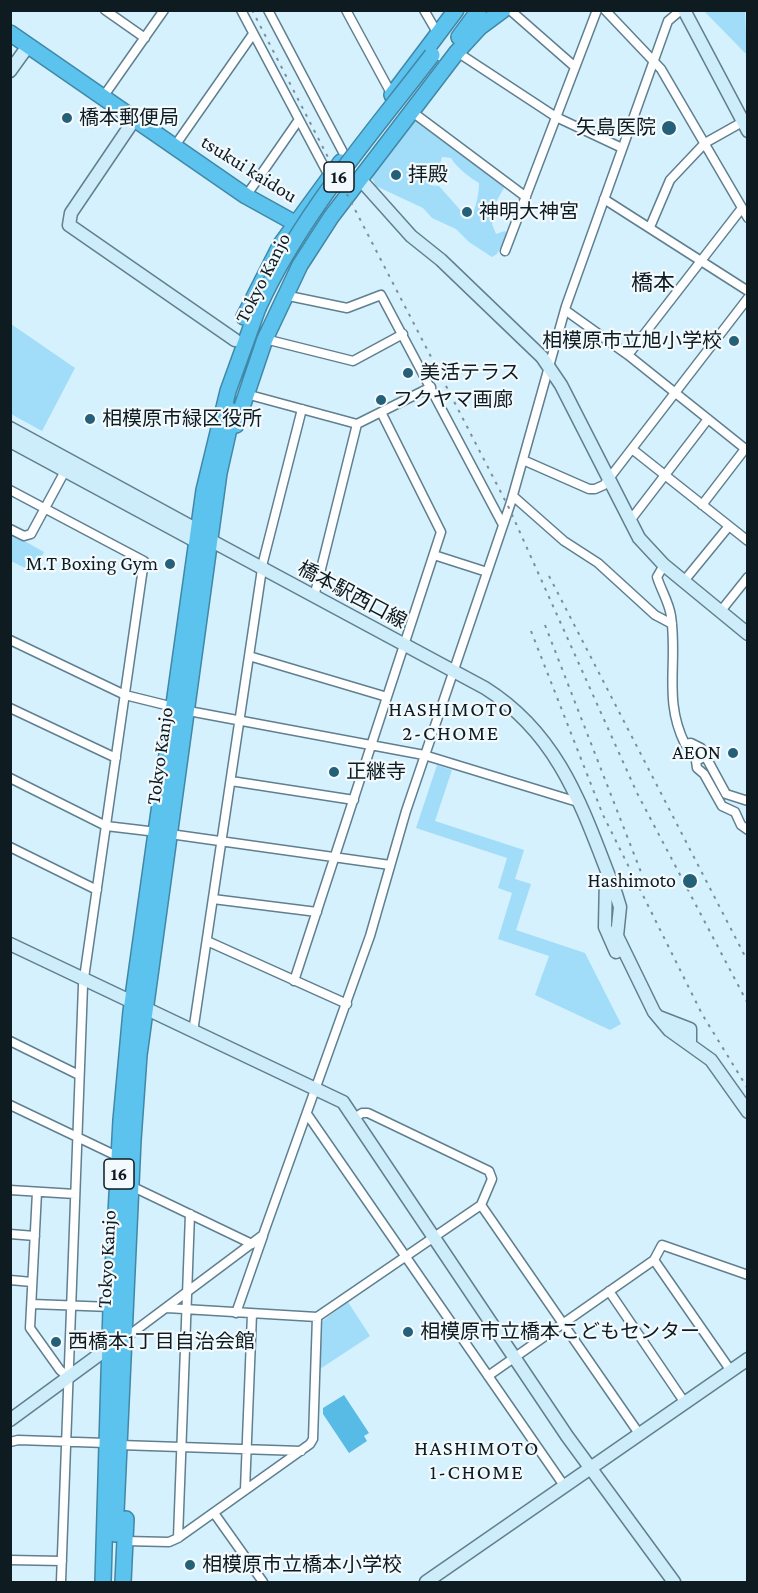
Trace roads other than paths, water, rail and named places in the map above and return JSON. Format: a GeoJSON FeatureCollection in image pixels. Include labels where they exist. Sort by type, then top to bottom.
{"type":"FeatureCollection","features":[{"type":"Feature","properties":{"kind":"highway","name":"16"},"geometry":{"type":"LineString","coordinates":[[210,458],[210,435],[216,403],[235,340],[269,266],[295,223],[329,176],[456,10]]}},
{"type":"Feature","properties":{"kind":"highway","name":"Tokyo Kanjo"},"geometry":{"type":"LineString","coordinates":[[436,58],[465,10]]}},
{"type":"Feature","properties":{"kind":"highway","name":"Tokyo Kanjo"},"geometry":{"type":"LineString","coordinates":[[113,1582],[110,1346],[119,1157],[138,1007],[182,709],[210,458],[232,376],[282,259],[306,222],[436,58],[479,10]]}},
{"type":"Feature","properties":{"kind":"highway","name":"16"},"geometry":{"type":"LineString","coordinates":[[227,440],[234,431],[265,339],[284,295],[318,237],[382,148],[457,51],[480,27],[503,10]]}},
{"type":"Feature","properties":{"kind":"highway","name":"tsukui kaidou"},"geometry":{"type":"LineString","coordinates":[[10,33],[246,196],[318,237]]}},
{"type":"Feature","properties":{"kind":"highway"},"geometry":{"type":"LineString","coordinates":[[362,134],[368,133],[381,143],[382,148]]}},
{"type":"Feature","properties":{"kind":"highway","name":"Tokyo Kanjo"},"geometry":{"type":"LineString","coordinates":[[202,537],[241,380],[262,309]]}},
{"type":"Feature","properties":{"kind":"highway","name":"Tokyo Kanjo"},"geometry":{"type":"LineString","coordinates":[[103,1582],[105,1469],[113,1444],[124,1339],[138,1007]]}},
{"type":"Feature","properties":{"kind":"highway","name":"16"},"geometry":{"type":"LineString","coordinates":[[113,1444],[125,1503],[123,1582]]}},
{"type":"Feature","properties":{"kind":"highway"},"geometry":{"type":"LineString","coordinates":[[95,1582],[99,1503],[105,1469]]}},
{"type":"Feature","properties":{"kind":"street"},"geometry":{"type":"LineString","coordinates":[[105,10],[145,38]]}},
{"type":"Feature","properties":{"kind":"street"},"geometry":{"type":"LineString","coordinates":[[102,97],[164,10]]}},
{"type":"Feature","properties":{"kind":"street"},"geometry":{"type":"LineString","coordinates":[[241,10],[329,176]]}},
{"type":"Feature","properties":{"kind":"street"},"geometry":{"type":"LineString","coordinates":[[268,10],[345,156]]}},
{"type":"Feature","properties":{"kind":"street"},"geometry":{"type":"LineString","coordinates":[[346,10],[392,95]]}},
{"type":"Feature","properties":{"kind":"street"},"geometry":{"type":"LineString","coordinates":[[424,10],[438,34]]}},
{"type":"Feature","properties":{"kind":"street"},"geometry":{"type":"LineString","coordinates":[[510,10],[575,67]]}},
{"type":"Feature","properties":{"kind":"street"},"geometry":{"type":"LineString","coordinates":[[505,251],[597,10]]}},
{"type":"Feature","properties":{"kind":"street"},"geometry":{"type":"LineString","coordinates":[[605,10],[655,60],[747,218]]}},
{"type":"Feature","properties":{"kind":"street"},"geometry":{"type":"LineString","coordinates":[[236,1313],[347,1004],[424,755],[513,496],[565,310],[668,21],[682,10],[746,124],[705,143],[669,182],[650,227]]}},
{"type":"Feature","properties":{"kind":"street"},"geometry":{"type":"LineString","coordinates":[[174,147],[253,34]]}},
{"type":"Feature","properties":{"kind":"street"},"geometry":{"type":"LineString","coordinates":[[10,71],[28,46]]}},
{"type":"Feature","properties":{"kind":"street"},"geometry":{"type":"LineString","coordinates":[[457,51],[556,117],[622,148]]}},
{"type":"Feature","properties":{"kind":"street"},"geometry":{"type":"LineString","coordinates":[[411,111],[526,197]]}},
{"type":"Feature","properties":{"kind":"street"},"geometry":{"type":"LineString","coordinates":[[134,120],[71,213],[69,225],[235,340]]}},
{"type":"Feature","properties":{"kind":"street"},"geometry":{"type":"LineString","coordinates":[[246,196],[298,121]]}},
{"type":"Feature","properties":{"kind":"street"},"geometry":{"type":"LineString","coordinates":[[360,179],[411,236],[441,260],[549,366],[629,522],[645,546],[664,565],[747,634]]}},
{"type":"Feature","properties":{"kind":"street"},"geometry":{"type":"LineString","coordinates":[[604,199],[747,291]]}},
{"type":"Feature","properties":{"kind":"street"},"geometry":{"type":"LineString","coordinates":[[628,355],[742,208]]}},
{"type":"Feature","properties":{"kind":"street"},"geometry":{"type":"LineString","coordinates":[[284,295],[347,308],[381,295],[503,525]]}},
{"type":"Feature","properties":{"kind":"street"},"geometry":{"type":"LineString","coordinates":[[523,460],[589,489],[595,489],[608,481],[747,298]]}},
{"type":"Feature","properties":{"kind":"street"},"geometry":{"type":"LineString","coordinates":[[565,310],[628,355],[746,450],[702,505]]}},
{"type":"Feature","properties":{"kind":"street"},"geometry":{"type":"LineString","coordinates":[[265,339],[353,361],[403,334]]}},
{"type":"Feature","properties":{"kind":"street"},"geometry":{"type":"LineString","coordinates":[[246,394],[357,424],[431,387]]}},
{"type":"Feature","properties":{"kind":"street"},"geometry":{"type":"LineString","coordinates":[[193,1032],[262,569],[302,409]]}},
{"type":"Feature","properties":{"kind":"street"},"geometry":{"type":"LineString","coordinates":[[294,981],[434,555],[440,529],[381,412]]}},
{"type":"Feature","properties":{"kind":"street"},"geometry":{"type":"LineString","coordinates":[[629,522],[708,419]]}},
{"type":"Feature","properties":{"kind":"street"},"geometry":{"type":"LineString","coordinates":[[314,597],[357,424]]}},
{"type":"Feature","properties":{"kind":"street"},"geometry":{"type":"LineString","coordinates":[[10,428],[116,484],[202,537]]}},
{"type":"Feature","properties":{"kind":"street","name":"橋本駅西口線"},"geometry":{"type":"LineString","coordinates":[[10,441],[65,471],[202,537],[494,693],[541,737],[562,766],[581,803],[620,907]]}},
{"type":"Feature","properties":{"kind":"street"},"geometry":{"type":"LineString","coordinates":[[632,449],[747,541]]}},
{"type":"Feature","properties":{"kind":"street"},"geometry":{"type":"LineString","coordinates":[[10,529],[24,536],[30,536],[65,471]]}},
{"type":"Feature","properties":{"kind":"street"},"geometry":{"type":"LineString","coordinates":[[10,490],[144,561],[83,980],[61,1582]]}},
{"type":"Feature","properties":{"kind":"street"},"geometry":{"type":"LineString","coordinates":[[513,496],[564,542],[598,563],[655,615],[672,624]]}},
{"type":"Feature","properties":{"kind":"street"},"geometry":{"type":"LineString","coordinates":[[684,581],[729,526]]}},
{"type":"Feature","properties":{"kind":"street"},"geometry":{"type":"LineString","coordinates":[[434,555],[487,572]]}},
{"type":"Feature","properties":{"kind":"street"},"geometry":{"type":"LineString","coordinates":[[664,565],[657,577],[669,606],[672,624],[671,700],[675,720],[685,744],[697,744],[726,794],[747,803],[735,812]]}},
{"type":"Feature","properties":{"kind":"street"},"geometry":{"type":"LineString","coordinates":[[720,612],[747,577]]}},
{"type":"Feature","properties":{"kind":"street"},"geometry":{"type":"LineString","coordinates":[[10,640],[124,695],[239,721],[424,755],[581,803]]}},
{"type":"Feature","properties":{"kind":"street"},"geometry":{"type":"LineString","coordinates":[[249,656],[387,698]]}},
{"type":"Feature","properties":{"kind":"street"},"geometry":{"type":"LineString","coordinates":[[10,708],[116,758]]}},
{"type":"Feature","properties":{"kind":"street"},"geometry":{"type":"LineString","coordinates":[[706,756],[696,761],[697,768],[704,774],[722,806],[735,812],[741,825],[747,830]]}},
{"type":"Feature","properties":{"kind":"street"},"geometry":{"type":"LineString","coordinates":[[10,778],[106,826],[390,864]]}},
{"type":"Feature","properties":{"kind":"street"},"geometry":{"type":"LineString","coordinates":[[231,781],[354,800]]}},
{"type":"Feature","properties":{"kind":"street"},"geometry":{"type":"LineString","coordinates":[[10,847],[97,890]]}},
{"type":"Feature","properties":{"kind":"street"},"geometry":{"type":"LineString","coordinates":[[604,861],[606,884],[604,918],[610,941],[652,1023],[667,1036],[690,1044]]}},
{"type":"Feature","properties":{"kind":"street"},"geometry":{"type":"LineString","coordinates":[[213,899],[317,912]]}},
{"type":"Feature","properties":{"kind":"street"},"geometry":{"type":"LineString","coordinates":[[604,918],[610,909],[620,907],[617,936],[656,1015],[669,1030],[711,1060],[747,1112]]}},
{"type":"Feature","properties":{"kind":"street"},"geometry":{"type":"LineString","coordinates":[[207,941],[347,1004]]}},
{"type":"Feature","properties":{"kind":"street"},"geometry":{"type":"LineString","coordinates":[[10,944],[138,1007],[343,1102],[590,1470],[674,1582]]}},
{"type":"Feature","properties":{"kind":"street"},"geometry":{"type":"LineString","coordinates":[[10,1041],[79,1075]]}},
{"type":"Feature","properties":{"kind":"street"},"geometry":{"type":"LineString","coordinates":[[10,1105],[119,1157]]}},
{"type":"Feature","properties":{"kind":"street"},"geometry":{"type":"LineString","coordinates":[[167,1308],[317,1317],[481,1205],[492,1179],[491,1172],[369,1113],[353,1119]]}},
{"type":"Feature","properties":{"kind":"street"},"geometry":{"type":"LineString","coordinates":[[307,1114],[565,1487]]}},
{"type":"Feature","properties":{"kind":"street"},"geometry":{"type":"LineString","coordinates":[[131,1186],[252,1244]]}},
{"type":"Feature","properties":{"kind":"street"},"geometry":{"type":"LineString","coordinates":[[10,1190],[75,1194]]}},
{"type":"Feature","properties":{"kind":"street"},"geometry":{"type":"LineString","coordinates":[[37,1192],[31,1329],[60,1370],[68,1377]]}},
{"type":"Feature","properties":{"kind":"street"},"geometry":{"type":"LineString","coordinates":[[481,1205],[640,1435]]}},
{"type":"Feature","properties":{"kind":"street"},"geometry":{"type":"LineString","coordinates":[[178,1538],[190,1214]]}},
{"type":"Feature","properties":{"kind":"street"},"geometry":{"type":"LineString","coordinates":[[10,1234],[35,1236]]}},
{"type":"Feature","properties":{"kind":"street"},"geometry":{"type":"LineString","coordinates":[[13,1413],[110,1346],[124,1339],[263,1235]]}},
{"type":"Feature","properties":{"kind":"street"},"geometry":{"type":"LineString","coordinates":[[488,1376],[654,1260],[660,1246],[664,1245],[747,1275]]}},
{"type":"Feature","properties":{"kind":"street"},"geometry":{"type":"LineString","coordinates":[[654,1260],[731,1371]]}},
{"type":"Feature","properties":{"kind":"street"},"geometry":{"type":"LineString","coordinates":[[10,1280],[32,1282]]}},
{"type":"Feature","properties":{"kind":"street"},"geometry":{"type":"LineString","coordinates":[[609,1291],[686,1403]]}},
{"type":"Feature","properties":{"kind":"street"},"geometry":{"type":"LineString","coordinates":[[32,1304],[111,1307]]}},
{"type":"Feature","properties":{"kind":"street"},"geometry":{"type":"LineString","coordinates":[[245,1490],[252,1314]]}},
{"type":"Feature","properties":{"kind":"street"},"geometry":{"type":"LineString","coordinates":[[125,1541],[169,1542],[178,1538],[301,1451],[313,1438],[317,1317]]}},
{"type":"Feature","properties":{"kind":"street"},"geometry":{"type":"LineString","coordinates":[[427,1582],[747,1359]]}},
{"type":"Feature","properties":{"kind":"street"},"geometry":{"type":"LineString","coordinates":[[10,1442],[18,1440],[301,1451]]}},
{"type":"Feature","properties":{"kind":"street"},"geometry":{"type":"LineString","coordinates":[[214,1513],[263,1582]]}},
{"type":"Feature","properties":{"kind":"street"},"geometry":{"type":"LineString","coordinates":[[10,1560],[62,1561]]}},
{"type":"Feature","properties":{"kind":"railway"},"geometry":{"type":"LineString","coordinates":[[252,10],[509,508],[637,793],[748,1004]]}},
{"type":"Feature","properties":{"kind":"railway"},"geometry":{"type":"LineString","coordinates":[[549,576],[748,962]]}},
{"type":"Feature","properties":{"kind":"railway"},"geometry":{"type":"LineString","coordinates":[[545,625],[646,885]]}},
{"type":"Feature","properties":{"kind":"railway"},"geometry":{"type":"LineString","coordinates":[[531,631],[603,815],[702,1014],[748,1089]]}},
{"type":"Feature","properties":{"kind":"place","name":"橋本郵便局"},"geometry":{"type":"Point","coordinates":[67,118]}},
{"type":"Feature","properties":{"kind":"place","name":"矢島医院"},"geometry":{"type":"Point","coordinates":[669,128]}},
{"type":"Feature","properties":{"kind":"place","name":"拝殿"},"geometry":{"type":"Point","coordinates":[396,175]}},
{"type":"Feature","properties":{"kind":"place","name":"神明大神宮"},"geometry":{"type":"Point","coordinates":[467,212]}},
{"type":"Feature","properties":{"kind":"place","name":"相模原市立旭小学校"},"geometry":{"type":"Point","coordinates":[734,341]}},
{"type":"Feature","properties":{"kind":"place","name":"美活テラス"},"geometry":{"type":"Point","coordinates":[408,373]}},
{"type":"Feature","properties":{"kind":"place","name":"フクヤマ画廊"},"geometry":{"type":"Point","coordinates":[381,400]}},
{"type":"Feature","properties":{"kind":"place","name":"相模原市緑区役所"},"geometry":{"type":"Point","coordinates":[90,419]}},
{"type":"Feature","properties":{"kind":"place","name":"M.T Boxing Gym"},"geometry":{"type":"Point","coordinates":[170,564]}},
{"type":"Feature","properties":{"kind":"place","name":"AEON"},"geometry":{"type":"Point","coordinates":[733,753]}},
{"type":"Feature","properties":{"kind":"place","name":"正継寺"},"geometry":{"type":"Point","coordinates":[334,772]}},
{"type":"Feature","properties":{"kind":"place","name":"Hashimoto"},"geometry":{"type":"Point","coordinates":[690,881]}},
{"type":"Feature","properties":{"kind":"place","name":"相模原市立橋本こどもセンター"},"geometry":{"type":"Point","coordinates":[408,1332]}},
{"type":"Feature","properties":{"kind":"place","name":"西橋本1丁目自治会館"},"geometry":{"type":"Point","coordinates":[56,1342]}},
{"type":"Feature","properties":{"kind":"place","name":"相模原市立橋本小学校"},"geometry":{"type":"Point","coordinates":[190,1565]}},
{"type":"Feature","properties":{"kind":"district","name":"橋本"},"geometry":{"type":"Point","coordinates":[653,283]}},
{"type":"Feature","properties":{"kind":"district","name":"HASHIMOTO 2-CHOME"},"geometry":{"type":"Point","coordinates":[451,722]}},
{"type":"Feature","properties":{"kind":"district","name":"HASHIMOTO 1-CHOME"},"geometry":{"type":"Point","coordinates":[477,1461]}}]}
